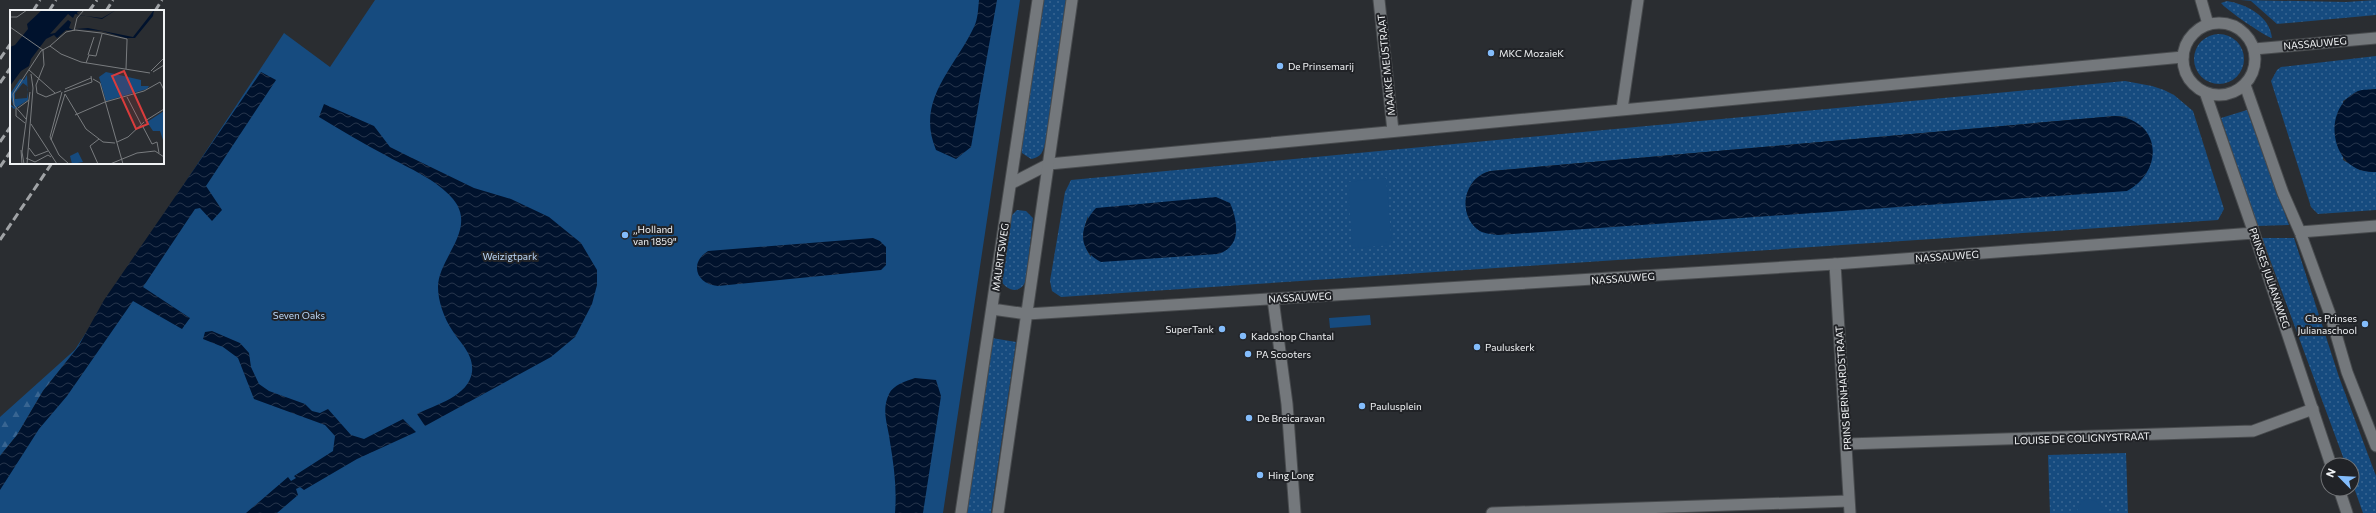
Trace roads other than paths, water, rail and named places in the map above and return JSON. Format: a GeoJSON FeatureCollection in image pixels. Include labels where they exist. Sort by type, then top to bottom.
{"type":"FeatureCollection","features":[{"type":"Feature","properties":{"kind":"street","name":"MAURITSWEG"},"geometry":{"type":"LineString","coordinates":[[961,513],[1012,183],[1038,0]]}},
{"type":"Feature","properties":{"kind":"street"},"geometry":{"type":"LineString","coordinates":[[998,513],[1072,0]]}},
{"type":"Feature","properties":{"kind":"street","name":"MAAIKE MEUSTRAAT"},"geometry":{"type":"LineString","coordinates":[[1379,0],[1393,131]]}},
{"type":"Feature","properties":{"kind":"street"},"geometry":{"type":"LineString","coordinates":[[1622,109],[1638,0]]}},
{"type":"Feature","properties":{"kind":"street"},"geometry":{"type":"LineString","coordinates":[[2201,0],[2208,24]]}},
{"type":"Feature","properties":{"kind":"street"},"geometry":{"type":"LineString","coordinates":[[2223,23],[2236,27],[2248,36],[2254,49],[2254,72],[2245,85],[2226,95],[2205,92],[2190,81],[2185,70],[2183,57],[2188,40],[2200,28],[2208,24],[2223,23]]}},
{"type":"Feature","properties":{"kind":"street","name":"NASSAUWEG"},"geometry":{"type":"LineString","coordinates":[[2254,49],[2376,38]]}},
{"type":"Feature","properties":{"kind":"street"},"geometry":{"type":"LineString","coordinates":[[1012,183],[1049,164],[1257,146],[1393,131],[2183,57]]}},
{"type":"Feature","properties":{"kind":"street"},"geometry":{"type":"LineString","coordinates":[[2245,85],[2283,193],[2300,232],[2331,317],[2347,372],[2376,446]]}},
{"type":"Feature","properties":{"kind":"street","name":"PRINSES JULIANAWEG"},"geometry":{"type":"LineString","coordinates":[[2205,92],[2254,233],[2328,457]]}},
{"type":"Feature","properties":{"kind":"street"},"geometry":{"type":"LineString","coordinates":[[2300,232],[2376,226]]}},
{"type":"Feature","properties":{"kind":"street","name":"NASSAUWEG"},"geometry":{"type":"LineString","coordinates":[[992,309],[1027,314],[1835,264],[2254,233]]}},
{"type":"Feature","properties":{"kind":"street","name":"PRINS BERNHARDSTRAAT"},"geometry":{"type":"LineString","coordinates":[[1835,264],[1850,513]]}},
{"type":"Feature","properties":{"kind":"street"},"geometry":{"type":"LineString","coordinates":[[1273,299],[1287,404],[1295,513]]}},
{"type":"Feature","properties":{"kind":"street","name":"LOUISE DE COLIGNYSTRAAT"},"geometry":{"type":"LineString","coordinates":[[1847,444],[2253,431],[2313,409]]}},
{"type":"Feature","properties":{"kind":"street"},"geometry":{"type":"LineString","coordinates":[[2342,497],[2347,513]]}},
{"type":"Feature","properties":{"kind":"street"},"geometry":{"type":"LineString","coordinates":[[1492,513],[1588,512],[1849,501]]}},
{"type":"Feature","properties":{"kind":"water"},"geometry":{"type":"Polygon","coordinates":[[[979,0],[997,0],[971,147],[956,159],[936,150],[931,132],[930,115],[940,85],[975,24],[978,14],[979,0]]]}},
{"type":"Feature","properties":{"kind":"water"},"geometry":{"type":"Polygon","coordinates":[[[261,72],[276,80],[206,186],[222,210],[212,221],[200,208],[195,209],[143,287],[190,318],[182,329],[133,301],[67,396],[39,429],[0,490],[0,456],[17,435],[43,391],[78,347],[104,300],[261,72]]]}},
{"type":"Feature","properties":{"kind":"water"},"geometry":{"type":"Polygon","coordinates":[[[2376,89],[2376,172],[2361,170],[2349,163],[2340,152],[2336,139],[2335,125],[2338,112],[2346,100],[2358,91],[2376,89]]]}},
{"type":"Feature","properties":{"kind":"water"},"geometry":{"type":"Polygon","coordinates":[[[324,104],[374,126],[390,147],[474,188],[511,199],[549,217],[581,243],[597,270],[597,285],[592,304],[575,337],[551,357],[425,426],[417,414],[450,399],[458,393],[470,380],[472,372],[469,354],[446,320],[440,304],[438,292],[440,276],[459,232],[461,221],[460,210],[453,199],[431,180],[319,117],[324,104]]]}},
{"type":"Feature","properties":{"kind":"water"},"geometry":{"type":"Polygon","coordinates":[[[2115,116],[2130,120],[2142,126],[2149,136],[2152,147],[2152,159],[2148,171],[2139,182],[2127,191],[1498,235],[1479,231],[1471,222],[1467,214],[1466,196],[1469,188],[1475,180],[1491,171],[2115,116]]]}},
{"type":"Feature","properties":{"kind":"water"},"geometry":{"type":"Polygon","coordinates":[[[1216,197],[1230,203],[1236,225],[1236,233],[1231,246],[1226,251],[1218,254],[1101,262],[1093,257],[1084,244],[1083,237],[1086,222],[1096,208],[1216,197]]]}},
{"type":"Feature","properties":{"kind":"water"},"geometry":{"type":"Polygon","coordinates":[[[873,238],[880,241],[886,247],[886,265],[881,270],[718,286],[704,281],[700,277],[697,267],[698,261],[708,251],[873,238]]]}},
{"type":"Feature","properties":{"kind":"water"},"geometry":{"type":"Polygon","coordinates":[[[212,331],[240,343],[249,353],[251,367],[259,384],[269,391],[305,404],[312,411],[320,413],[328,409],[351,435],[364,439],[403,419],[416,432],[357,459],[304,490],[300,487],[296,489],[298,495],[277,513],[246,513],[288,477],[291,481],[296,478],[294,476],[333,451],[335,436],[325,425],[254,399],[238,358],[223,347],[203,339],[205,332],[212,331]]]}},
{"type":"Feature","properties":{"kind":"water"},"geometry":{"type":"Polygon","coordinates":[[[915,378],[936,380],[941,396],[923,513],[895,513],[895,478],[885,412],[889,394],[893,388],[915,378]]]}},
{"type":"Feature","properties":{"kind":"railway"},"geometry":{"type":"LineString","coordinates":[[34,10],[40,0]]}},
{"type":"Feature","properties":{"kind":"railway"},"geometry":{"type":"LineString","coordinates":[[50,10],[56,0]]}},
{"type":"Feature","properties":{"kind":"railway"},"geometry":{"type":"LineString","coordinates":[[90,10],[97,0]]}},
{"type":"Feature","properties":{"kind":"railway"},"geometry":{"type":"LineString","coordinates":[[107,10],[113,0]]}},
{"type":"Feature","properties":{"kind":"railway"},"geometry":{"type":"LineString","coordinates":[[156,10],[162,0]]}},
{"type":"Feature","properties":{"kind":"railway"},"geometry":{"type":"LineString","coordinates":[[0,59],[10,44]]}},
{"type":"Feature","properties":{"kind":"railway"},"geometry":{"type":"LineString","coordinates":[[0,83],[10,68]]}},
{"type":"Feature","properties":{"kind":"railway"},"geometry":{"type":"LineString","coordinates":[[0,142],[10,127]]}},
{"type":"Feature","properties":{"kind":"railway"},"geometry":{"type":"LineString","coordinates":[[0,167],[10,152]]}},
{"type":"Feature","properties":{"kind":"railway"},"geometry":{"type":"LineString","coordinates":[[0,240],[51,164]]}},
{"type":"Feature","properties":{"kind":"place","name":"MKC MozaieK"},"geometry":{"type":"Point","coordinates":[1491,53]}},
{"type":"Feature","properties":{"kind":"place","name":"De Prinsemarij"},"geometry":{"type":"Point","coordinates":[1280,66]}},
{"type":"Feature","properties":{"kind":"place","name":",,Holland van 1859\""},"geometry":{"type":"Point","coordinates":[625,235]}},
{"type":"Feature","properties":{"kind":"place","name":"Cbs Prinses Julianaschool"},"geometry":{"type":"Point","coordinates":[2365,324]}},
{"type":"Feature","properties":{"kind":"place","name":"SuperTank"},"geometry":{"type":"Point","coordinates":[1222,329]}},
{"type":"Feature","properties":{"kind":"place","name":"Kadoshop Chantal"},"geometry":{"type":"Point","coordinates":[1243,336]}},
{"type":"Feature","properties":{"kind":"place","name":"Pauluskerk"},"geometry":{"type":"Point","coordinates":[1477,347]}},
{"type":"Feature","properties":{"kind":"place","name":"PA Scooters"},"geometry":{"type":"Point","coordinates":[1248,354]}},
{"type":"Feature","properties":{"kind":"place","name":"Paulusplein"},"geometry":{"type":"Point","coordinates":[1362,406]}},
{"type":"Feature","properties":{"kind":"place","name":"De Breicaravan"},"geometry":{"type":"Point","coordinates":[1249,418]}},
{"type":"Feature","properties":{"kind":"place","name":"Hing Long"},"geometry":{"type":"Point","coordinates":[1260,475]}},
{"type":"Feature","properties":{"kind":"park label","name":"Weizigtpark"},"geometry":{"type":"Point","coordinates":[510,256]}},
{"type":"Feature","properties":{"kind":"park label","name":"Seven Oaks"},"geometry":{"type":"Point","coordinates":[299,315]}}]}
